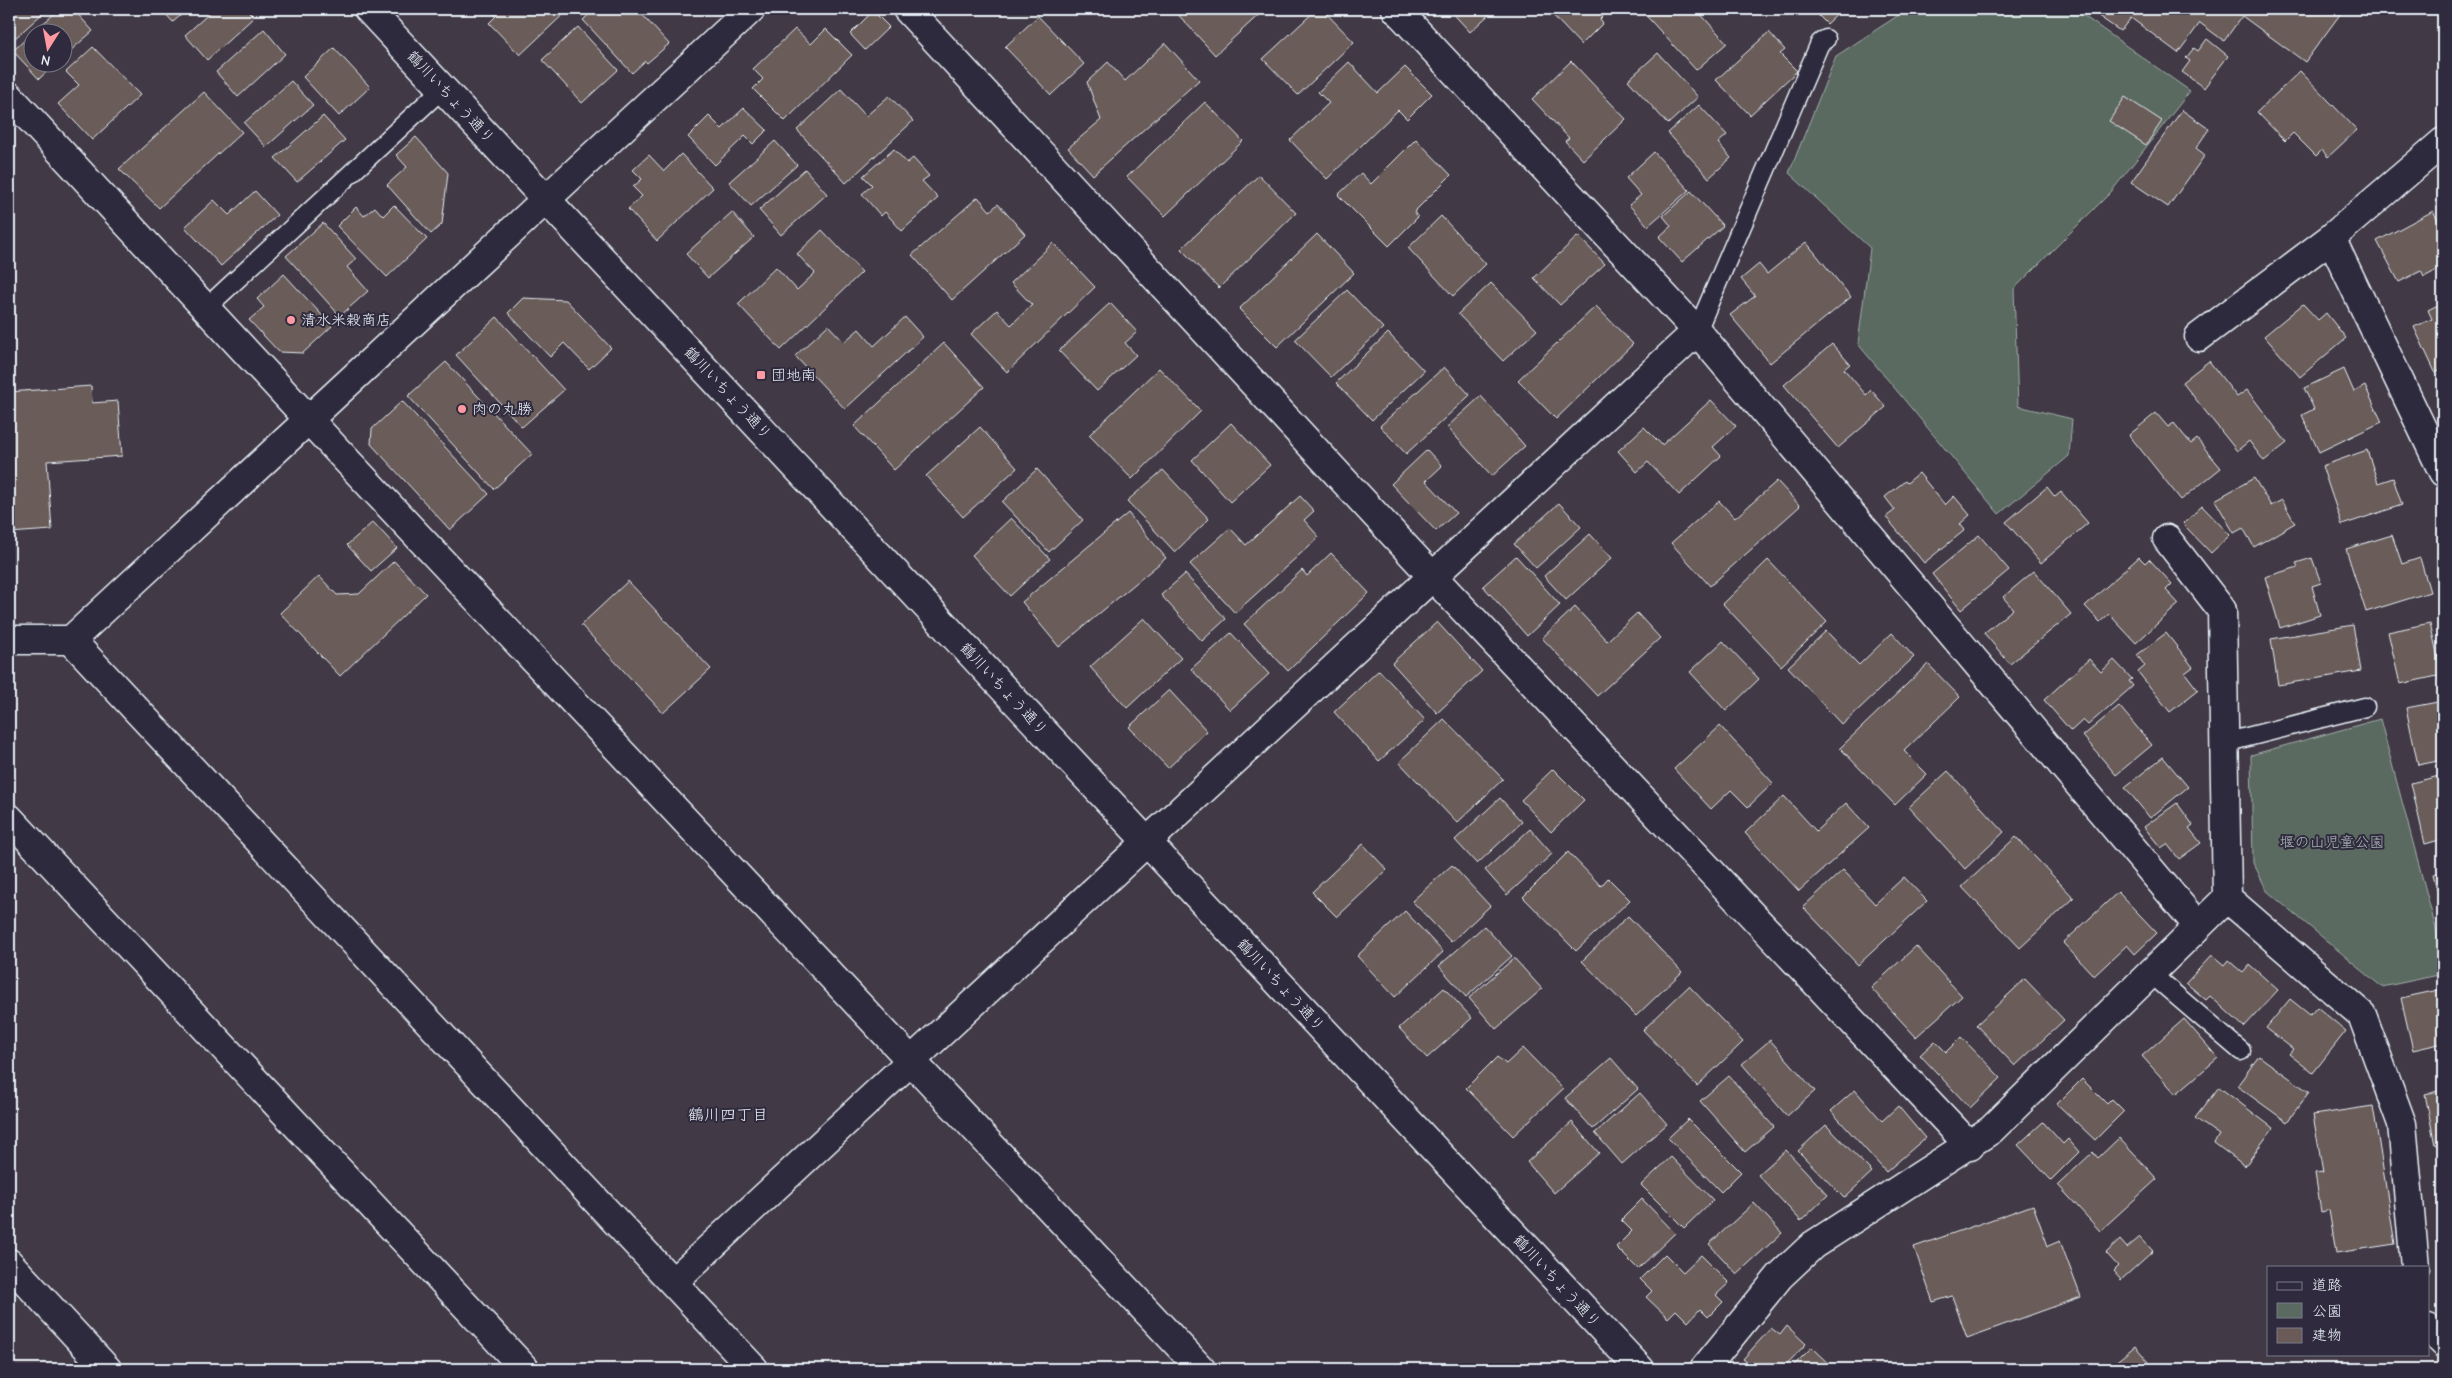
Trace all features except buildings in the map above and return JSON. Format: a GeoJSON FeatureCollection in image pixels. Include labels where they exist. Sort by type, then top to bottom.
{"type":"FeatureCollection","features":[{"type":"Feature","properties":{"kind":"street","name":"鶴川いちょう通り"},"geometry":{"type":"LineString","coordinates":[[368,9],[1640,1369]]}},
{"type":"Feature","properties":{"kind":"street"},"geometry":{"type":"LineString","coordinates":[[9,640],[71,640],[751,9]]}},
{"type":"Feature","properties":{"kind":"street"},"geometry":{"type":"LineString","coordinates":[[907,9],[1433,577],[1970,1146]]}},
{"type":"Feature","properties":{"kind":"street"},"geometry":{"type":"LineString","coordinates":[[1396,9],[1697,332],[2198,926]]}},
{"type":"Feature","properties":{"kind":"street"},"geometry":{"type":"LineString","coordinates":[[9,96],[309,419],[1201,1369]]}},
{"type":"Feature","properties":{"kind":"street"},"geometry":{"type":"LineString","coordinates":[[2199,337],[2331,238],[2443,142]]}},
{"type":"Feature","properties":{"kind":"street"},"geometry":{"type":"LineString","coordinates":[[2331,238],[2443,472]]}},
{"type":"Feature","properties":{"kind":"street"},"geometry":{"type":"LineString","coordinates":[[673,1282],[1697,332]]}},
{"type":"Feature","properties":{"kind":"street"},"geometry":{"type":"LineString","coordinates":[[1704,1369],[1780,1276],[1813,1245],[1970,1146],[1991,1130],[2227,898],[2222,610],[2167,539]]}},
{"type":"Feature","properties":{"kind":"street"},"geometry":{"type":"LineString","coordinates":[[71,640],[754,1369]]}},
{"type":"Feature","properties":{"kind":"street"},"geometry":{"type":"LineString","coordinates":[[9,818],[525,1369]]}},
{"type":"Feature","properties":{"kind":"street"},"geometry":{"type":"LineString","coordinates":[[2227,898],[2362,1015],[2402,1124],[2415,1266]]}},
{"type":"Feature","properties":{"kind":"street"},"geometry":{"type":"LineString","coordinates":[[9,1263],[107,1369]]}},
{"type":"Feature","properties":{"kind":"street"},"geometry":{"type":"LineString","coordinates":[[2430,1330],[2443,1343]]}},
{"type":"Feature","properties":{"kind":"lane"},"geometry":{"type":"LineString","coordinates":[[1697,332],[1820,44],[1826,39]]}},
{"type":"Feature","properties":{"kind":"lane"},"geometry":{"type":"LineString","coordinates":[[206,308],[443,88]]}},
{"type":"Feature","properties":{"kind":"lane"},"geometry":{"type":"LineString","coordinates":[[2224,743],[2366,707]]}},
{"type":"Feature","properties":{"kind":"lane"},"geometry":{"type":"LineString","coordinates":[[2150,974],[2241,1051]]}},
{"type":"Feature","properties":{"kind":"green space"},"geometry":{"type":"Polygon","coordinates":[[[1908,9],[2074,9],[2190,91],[2111,192],[2014,289],[2018,406],[2072,419],[2069,456],[1999,514],[1858,344],[1870,248],[1789,173],[1836,56],[1908,9]]]}},
{"type":"Feature","properties":{"kind":"green space","name":"堰の山児童公園"},"geometry":{"type":"Polygon","coordinates":[[[2380,719],[2443,955],[2443,974],[2382,987],[2267,891],[2253,862],[2251,755],[2380,719]]]}},
{"type":"Feature","properties":{"kind":"place","name":"清水米穀商店"},"geometry":{"type":"Point","coordinates":[291,320]}},
{"type":"Feature","properties":{"kind":"place","name":"団地南"},"geometry":{"type":"Point","coordinates":[761,375]}},
{"type":"Feature","properties":{"kind":"place","name":"肉の丸勝"},"geometry":{"type":"Point","coordinates":[462,409]}},
{"type":"Feature","properties":{"kind":"district","name":"鶴川四丁目"},"geometry":{"type":"Point","coordinates":[728,1115]}}]}
